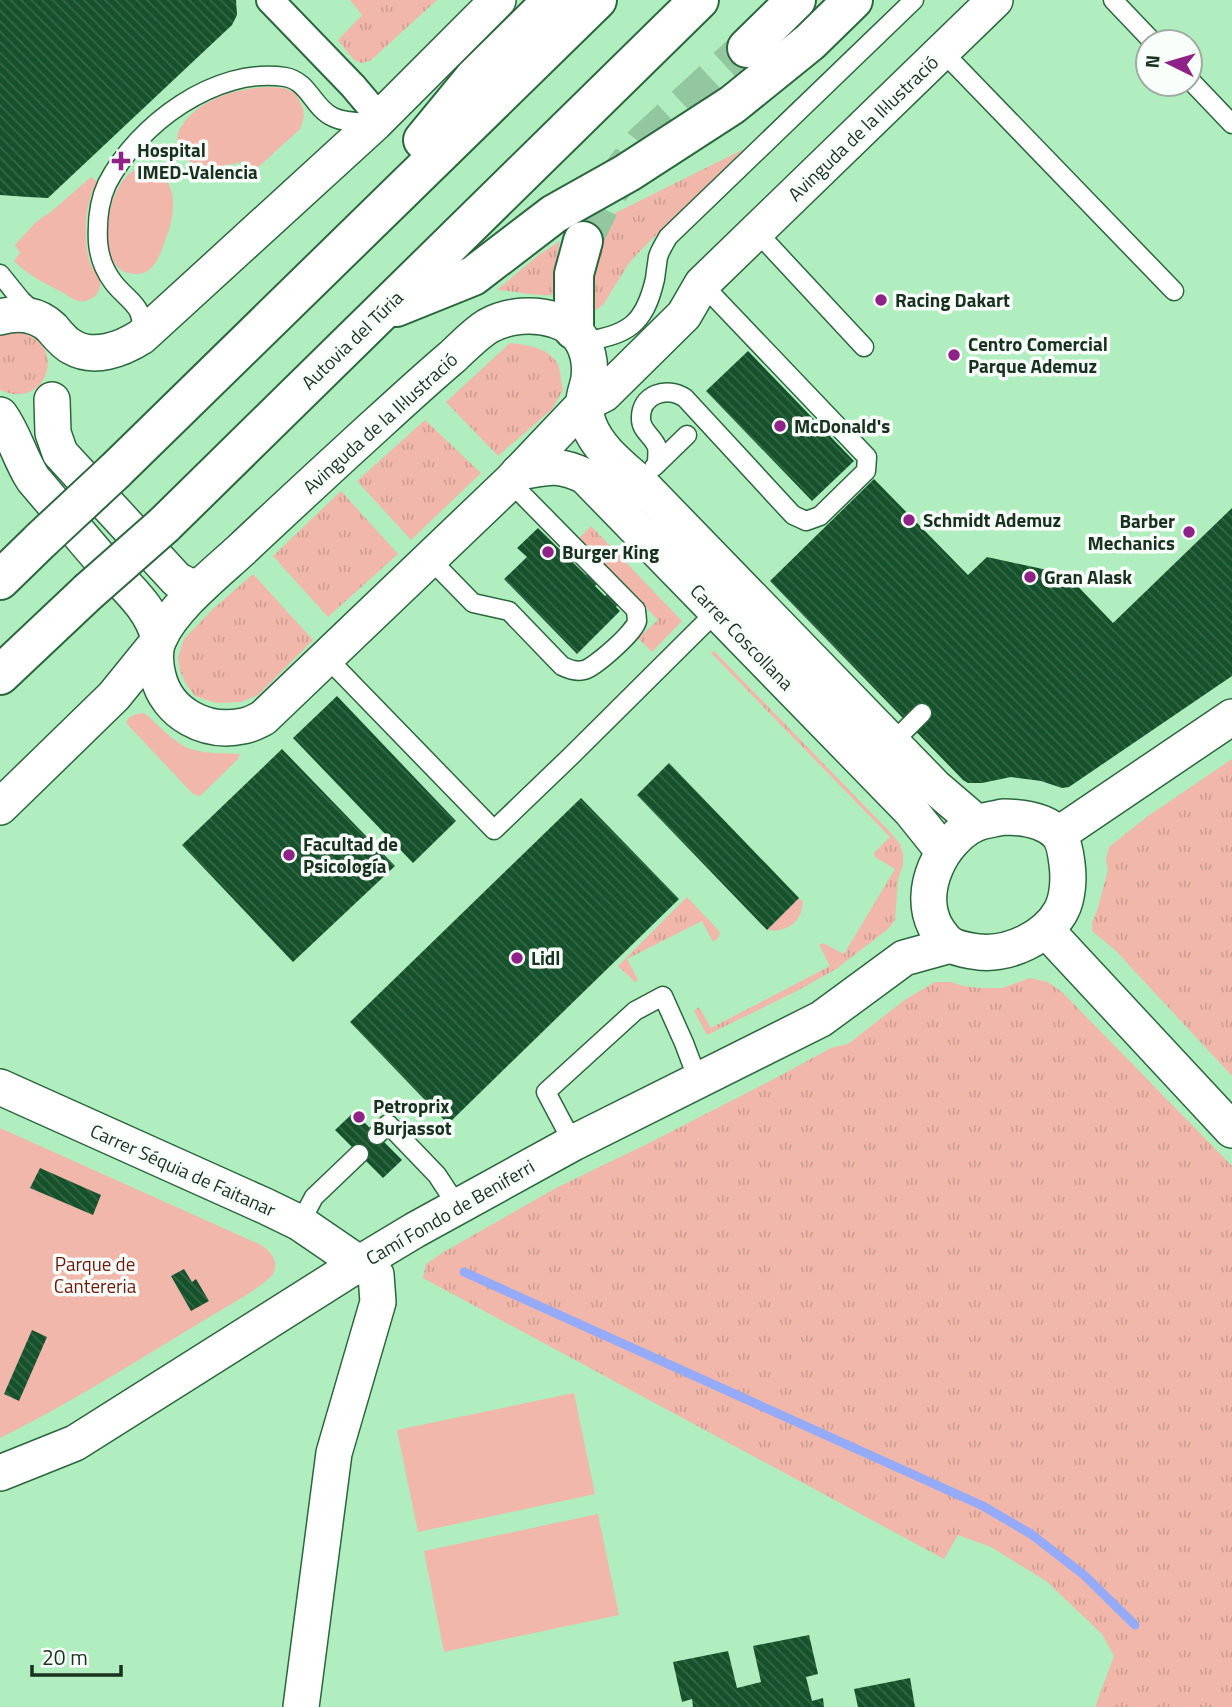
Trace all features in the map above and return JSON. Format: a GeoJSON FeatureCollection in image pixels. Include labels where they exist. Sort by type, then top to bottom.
{"type":"FeatureCollection","features":[{"type":"Feature","properties":{"kind":"highway"},"geometry":{"type":"LineString","coordinates":[[299,290],[474,78],[552,0]]}},
{"type":"Feature","properties":{"kind":"highway"},"geometry":{"type":"LineString","coordinates":[[0,580],[597,0]]}},
{"type":"Feature","properties":{"kind":"highway","name":"Autovia del Túria"},"geometry":{"type":"LineString","coordinates":[[0,675],[164,525],[699,0]]}},
{"type":"Feature","properties":{"kind":"highway"},"geometry":{"type":"LineString","coordinates":[[747,48],[796,0]]}},
{"type":"Feature","properties":{"kind":"highway"},"geometry":{"type":"LineString","coordinates":[[378,314],[473,276],[554,214],[627,173],[732,105],[810,42],[853,0]]}},
{"type":"Feature","properties":{"kind":"highway"},"geometry":{"type":"LineString","coordinates":[[579,336],[574,274],[583,241]]}},
{"type":"Feature","properties":{"kind":"street"},"geometry":{"type":"LineString","coordinates":[[270,0],[354,86],[378,120]]}},
{"type":"Feature","properties":{"kind":"street"},"geometry":{"type":"LineString","coordinates":[[1,316],[18,314],[35,317],[74,349],[84,352],[111,351],[141,337],[378,120],[498,0]]}},
{"type":"Feature","properties":{"kind":"street","name":"Avinguda de la Il·lustració"},"geometry":{"type":"LineString","coordinates":[[167,699],[189,719],[205,725],[225,728],[245,726],[263,718],[514,477],[584,404],[604,394],[684,315],[702,285],[995,0]]}},
{"type":"Feature","properties":{"kind":"street","name":"Avinguda de la Il·lustració"},"geometry":{"type":"LineString","coordinates":[[0,807],[114,696],[158,641],[166,626],[200,587],[416,388],[488,327],[507,318],[529,316],[564,323],[579,336]]}},
{"type":"Feature","properties":{"kind":"street"},"geometry":{"type":"LineString","coordinates":[[57,334],[68,355],[64,380],[58,392],[52,400],[36,410],[21,413],[0,412],[33,479],[148,610],[156,625],[156,667],[167,699]]}},
{"type":"Feature","properties":{"kind":"street"},"geometry":{"type":"LineString","coordinates":[[579,336],[589,359],[584,404]]}},
{"type":"Feature","properties":{"kind":"street"},"geometry":{"type":"LineString","coordinates":[[52,400],[53,433],[60,453],[177,580],[200,587]]}},
{"type":"Feature","properties":{"kind":"street","name":"Carrer Coscollana"},"geometry":{"type":"LineString","coordinates":[[584,404],[589,426],[600,444],[649,474],[892,743],[935,787],[977,823]]}},
{"type":"Feature","properties":{"kind":"street","name":"Carrer Coscollana"},"geometry":{"type":"LineString","coordinates":[[514,477],[552,466],[568,468],[585,476],[911,811],[943,851]]}},
{"type":"Feature","properties":{"kind":"street"},"geometry":{"type":"LineString","coordinates":[[114,696],[145,694],[167,699]]}},
{"type":"Feature","properties":{"kind":"street"},"geometry":{"type":"LineString","coordinates":[[1059,834],[1232,717]]}},
{"type":"Feature","properties":{"kind":"street"},"geometry":{"type":"LineString","coordinates":[[1003,817],[1023,817],[1042,823],[1059,834],[1066,852],[1067,891],[1061,911],[1046,930],[1021,945],[1000,952],[979,952],[951,945],[939,933],[930,916],[928,897],[943,851],[959,835],[977,823],[1003,817]]}},
{"type":"Feature","properties":{"kind":"street","name":"Camí Fondo de Beniferri"},"geometry":{"type":"LineString","coordinates":[[904,958],[930,916]]}},
{"type":"Feature","properties":{"kind":"street"},"geometry":{"type":"LineString","coordinates":[[1046,930],[1232,1130]]}},
{"type":"Feature","properties":{"kind":"street","name":"Camí Fondo de Beniferri"},"geometry":{"type":"LineString","coordinates":[[0,1473],[75,1443],[360,1263],[573,1143],[821,1020],[904,958],[951,945]]}},
{"type":"Feature","properties":{"kind":"street","name":"Carrer Séquia de Faitanar"},"geometry":{"type":"LineString","coordinates":[[0,1087],[300,1223],[360,1263]]}},
{"type":"Feature","properties":{"kind":"street"},"geometry":{"type":"LineString","coordinates":[[301,1707],[334,1453],[378,1302],[376,1275],[360,1263]]}},
{"type":"Feature","properties":{"kind":"lane"},"geometry":{"type":"LineString","coordinates":[[579,336],[608,338],[625,332],[639,318],[651,298],[659,254],[668,237],[914,0]]}},
{"type":"Feature","properties":{"kind":"lane"},"geometry":{"type":"LineString","coordinates":[[1116,3],[1140,28]]}},
{"type":"Feature","properties":{"kind":"lane"},"geometry":{"type":"LineString","coordinates":[[942,51],[1174,291]]}},
{"type":"Feature","properties":{"kind":"lane"},"geometry":{"type":"LineString","coordinates":[[141,337],[143,323],[138,307],[113,283],[102,263],[98,243],[101,200],[106,186],[121,161],[147,131],[181,104],[207,90],[235,80],[256,77],[289,77],[302,84],[325,112],[336,119],[378,120]]}},
{"type":"Feature","properties":{"kind":"lane"},"geometry":{"type":"LineString","coordinates":[[1204,95],[1232,124]]}},
{"type":"Feature","properties":{"kind":"lane"},"geometry":{"type":"LineString","coordinates":[[756,231],[864,347]]}},
{"type":"Feature","properties":{"kind":"lane"},"geometry":{"type":"LineString","coordinates":[[0,274],[21,300],[57,334]]}},
{"type":"Feature","properties":{"kind":"lane"},"geometry":{"type":"LineString","coordinates":[[649,474],[657,447],[643,429],[641,414],[647,401],[664,391],[685,398],[793,515],[806,521],[820,516],[866,471],[867,457],[702,285]]}},
{"type":"Feature","properties":{"kind":"lane"},"geometry":{"type":"LineString","coordinates":[[649,474],[687,435]]}},
{"type":"Feature","properties":{"kind":"lane"},"geometry":{"type":"LineString","coordinates":[[430,559],[473,603],[509,611],[562,666],[571,670],[583,670],[593,666],[633,630],[637,621],[636,610],[514,477]]}},
{"type":"Feature","properties":{"kind":"lane"},"geometry":{"type":"LineString","coordinates":[[327,658],[494,830],[717,611]]}},
{"type":"Feature","properties":{"kind":"lane"},"geometry":{"type":"LineString","coordinates":[[892,743],[922,713]]}},
{"type":"Feature","properties":{"kind":"lane"},"geometry":{"type":"LineString","coordinates":[[573,1143],[546,1092],[635,1011],[663,996],[698,1080]]}},
{"type":"Feature","properties":{"kind":"lane"},"geometry":{"type":"LineString","coordinates":[[377,1135],[388,1124],[437,1175],[458,1207]]}},
{"type":"Feature","properties":{"kind":"lane"},"geometry":{"type":"LineString","coordinates":[[300,1223],[314,1197],[359,1154]]}},
{"type":"Feature","properties":{"kind":"green space"},"geometry":{"type":"Polygon","coordinates":[[[350,0],[437,0],[370,61],[361,63],[354,60],[338,40],[362,15],[350,0]]]}},
{"type":"Feature","properties":{"kind":"green space"},"geometry":{"type":"Polygon","coordinates":[[[266,87],[285,88],[296,94],[304,117],[300,129],[250,175],[245,161],[207,166],[189,161],[182,155],[177,144],[178,134],[188,117],[197,109],[230,93],[266,87]]]}},
{"type":"Feature","properties":{"kind":"green space"},"geometry":{"type":"Polygon","coordinates":[[[744,149],[629,263],[603,305],[594,311],[587,308],[593,244],[605,218],[744,149]]]}},
{"type":"Feature","properties":{"kind":"green space"},"geometry":{"type":"Polygon","coordinates":[[[142,167],[155,171],[164,178],[170,187],[173,210],[168,234],[157,260],[146,272],[133,274],[125,272],[113,261],[108,240],[109,215],[123,180],[142,167]]]}},
{"type":"Feature","properties":{"kind":"green space"},"geometry":{"type":"Polygon","coordinates":[[[91,177],[97,182],[87,211],[86,243],[90,263],[100,286],[94,297],[81,301],[44,283],[19,266],[14,261],[20,253],[15,245],[36,222],[91,177]]]}},
{"type":"Feature","properties":{"kind":"green space"},"geometry":{"type":"Polygon","coordinates":[[[560,241],[552,295],[497,290],[540,254],[560,241]]]}},
{"type":"Feature","properties":{"kind":"green space"},"geometry":{"type":"Polygon","coordinates":[[[19,332],[35,338],[44,348],[48,361],[40,384],[30,392],[17,394],[0,390],[0,336],[19,332]]]}},
{"type":"Feature","properties":{"kind":"green space"},"geometry":{"type":"Polygon","coordinates":[[[510,343],[532,346],[551,356],[559,367],[563,390],[552,409],[498,456],[446,402],[510,343]]]}},
{"type":"Feature","properties":{"kind":"green space"},"geometry":{"type":"Polygon","coordinates":[[[425,420],[481,473],[411,540],[357,481],[425,420]]]}},
{"type":"Feature","properties":{"kind":"green space"},"geometry":{"type":"Polygon","coordinates":[[[341,491],[398,554],[328,617],[273,556],[341,491]]]}},
{"type":"Feature","properties":{"kind":"green space"},"geometry":{"type":"Polygon","coordinates":[[[591,526],[682,621],[652,652],[638,638],[658,620],[579,538],[591,526]]]}},
{"type":"Feature","properties":{"kind":"green space"},"geometry":{"type":"Polygon","coordinates":[[[253,574],[313,640],[258,695],[241,702],[216,703],[195,696],[180,671],[178,658],[184,639],[253,574]]]}},
{"type":"Feature","properties":{"kind":"green space"},"geometry":{"type":"Polygon","coordinates":[[[714,651],[890,832],[900,844],[903,864],[898,879],[895,920],[888,929],[836,969],[707,1035],[694,1011],[699,1007],[711,1028],[830,966],[819,945],[823,943],[844,954],[895,869],[875,857],[874,853],[890,837],[711,653],[714,651]]]}},
{"type":"Feature","properties":{"kind":"green space"},"geometry":{"type":"Polygon","coordinates":[[[144,713],[187,747],[205,752],[240,754],[238,759],[200,796],[193,794],[126,723],[133,715],[144,713]]]}},
{"type":"Feature","properties":{"kind":"green space"},"geometry":{"type":"Polygon","coordinates":[[[1232,759],[1232,1076],[1115,950],[1092,931],[1092,922],[1108,870],[1106,859],[1109,847],[1148,816],[1232,759]]]}},
{"type":"Feature","properties":{"kind":"green space"},"geometry":{"type":"Polygon","coordinates":[[[687,897],[718,930],[718,938],[713,942],[702,921],[627,959],[638,980],[635,982],[618,966],[687,897]]]}},
{"type":"Feature","properties":{"kind":"green space"},"geometry":{"type":"Polygon","coordinates":[[[799,898],[803,902],[802,909],[792,925],[780,930],[767,930],[799,898]]]}},
{"type":"Feature","properties":{"kind":"green space"},"geometry":{"type":"Polygon","coordinates":[[[1030,978],[1048,982],[1062,992],[1232,1166],[1232,1707],[1095,1707],[1114,1656],[1102,1634],[1046,1581],[991,1547],[958,1535],[944,1559],[423,1278],[426,1264],[442,1253],[556,1188],[831,1048],[848,1044],[906,999],[935,982],[1002,988],[1030,978]]]}},
{"type":"Feature","properties":{"kind":"green space","name":"Parque de Cantereria"},"geometry":{"type":"Polygon","coordinates":[[[0,1128],[259,1244],[267,1249],[275,1260],[275,1269],[269,1279],[242,1298],[78,1396],[0,1438],[0,1128]]]}},
{"type":"Feature","properties":{"kind":"green space"},"geometry":{"type":"Polygon","coordinates":[[[574,1393],[595,1494],[418,1532],[397,1430],[574,1393]]]}},
{"type":"Feature","properties":{"kind":"green space"},"geometry":{"type":"Polygon","coordinates":[[[598,1514],[619,1615],[444,1652],[424,1551],[598,1514]]]}},
{"type":"Feature","properties":{"kind":"building"},"geometry":{"type":"Polygon","coordinates":[[[0,0],[236,0],[237,15],[232,25],[48,198],[28,197],[0,195],[0,0]]]}},
{"type":"Feature","properties":{"kind":"building","name":"McDonald's"},"geometry":{"type":"Polygon","coordinates":[[[748,351],[854,461],[812,501],[706,391],[748,351]]]}},
{"type":"Feature","properties":{"kind":"building"},"geometry":{"type":"Polygon","coordinates":[[[874,479],[968,575],[987,557],[1066,574],[1113,623],[1232,508],[1232,676],[1069,787],[1062,788],[1041,781],[1011,777],[968,783],[770,581],[874,479]]]}},
{"type":"Feature","properties":{"kind":"building"},"geometry":{"type":"Polygon","coordinates":[[[538,528],[586,575],[589,572],[600,581],[595,586],[605,596],[610,592],[620,602],[616,607],[620,611],[577,654],[504,579],[527,557],[517,548],[538,528]]]}},
{"type":"Feature","properties":{"kind":"building"},"geometry":{"type":"Polygon","coordinates":[[[337,696],[456,821],[413,863],[293,738],[337,696]]]}},
{"type":"Feature","properties":{"kind":"building","name":"Facultad de Psicología"},"geometry":{"type":"Polygon","coordinates":[[[282,749],[395,866],[293,962],[182,845],[282,749]]]}},
{"type":"Feature","properties":{"kind":"building"},"geometry":{"type":"Polygon","coordinates":[[[669,763],[799,898],[767,930],[637,795],[669,763]]]}},
{"type":"Feature","properties":{"kind":"building","name":"Lidl"},"geometry":{"type":"Polygon","coordinates":[[[581,798],[679,899],[448,1124],[350,1022],[581,798]]]}},
{"type":"Feature","properties":{"kind":"building"},"geometry":{"type":"Polygon","coordinates":[[[354,1112],[402,1160],[383,1178],[335,1130],[354,1112]]]}},
{"type":"Feature","properties":{"kind":"building"},"geometry":{"type":"Polygon","coordinates":[[[40,1168],[101,1195],[93,1215],[30,1188],[40,1168]]]}},
{"type":"Feature","properties":{"kind":"building"},"geometry":{"type":"Polygon","coordinates":[[[184,1269],[192,1282],[196,1279],[209,1301],[191,1311],[171,1276],[184,1269]]]}},
{"type":"Feature","properties":{"kind":"building"},"geometry":{"type":"Polygon","coordinates":[[[32,1330],[47,1337],[19,1401],[4,1394],[32,1330]]]}},
{"type":"Feature","properties":{"kind":"building"},"geometry":{"type":"Polygon","coordinates":[[[809,1635],[818,1674],[806,1677],[812,1701],[823,1698],[824,1707],[693,1707],[692,1699],[682,1702],[673,1662],[728,1651],[737,1688],[761,1682],[753,1646],[809,1635]]]}},
{"type":"Feature","properties":{"kind":"building"},"geometry":{"type":"Polygon","coordinates":[[[910,1678],[915,1707],[858,1707],[854,1689],[910,1678]]]}},
{"type":"Feature","properties":{"kind":"waterway"},"geometry":{"type":"LineString","coordinates":[[464,1272],[983,1506],[1031,1534],[1084,1575],[1135,1625]]}},
{"type":"Feature","properties":{"kind":"tunnel"},"geometry":{"type":"LineString","coordinates":[[583,241],[601,204],[643,144],[747,48]]}},
{"type":"Feature","properties":{"kind":"place","name":"Hospital IMED-Valencia"},"geometry":{"type":"Point","coordinates":[121,161]}},
{"type":"Feature","properties":{"kind":"place","name":"Racing Dakart"},"geometry":{"type":"Point","coordinates":[881,300]}},
{"type":"Feature","properties":{"kind":"place","name":"Centro Comercial Parque Ademuz"},"geometry":{"type":"Point","coordinates":[954,355]}},
{"type":"Feature","properties":{"kind":"place","name":"McDonald's"},"geometry":{"type":"Point","coordinates":[780,426]}},
{"type":"Feature","properties":{"kind":"place","name":"Schmidt Ademuz"},"geometry":{"type":"Point","coordinates":[909,520]}},
{"type":"Feature","properties":{"kind":"place","name":"Barber Mechanics"},"geometry":{"type":"Point","coordinates":[1189,532]}},
{"type":"Feature","properties":{"kind":"place","name":"Burger King"},"geometry":{"type":"Point","coordinates":[548,552]}},
{"type":"Feature","properties":{"kind":"place","name":"Gran Alask"},"geometry":{"type":"Point","coordinates":[1030,577]}},
{"type":"Feature","properties":{"kind":"place","name":"Facultad de Psicología"},"geometry":{"type":"Point","coordinates":[289,855]}},
{"type":"Feature","properties":{"kind":"place","name":"Lidl"},"geometry":{"type":"Point","coordinates":[517,958]}},
{"type":"Feature","properties":{"kind":"place","name":"Petroprix Burjassot"},"geometry":{"type":"Point","coordinates":[359,1117]}}]}
